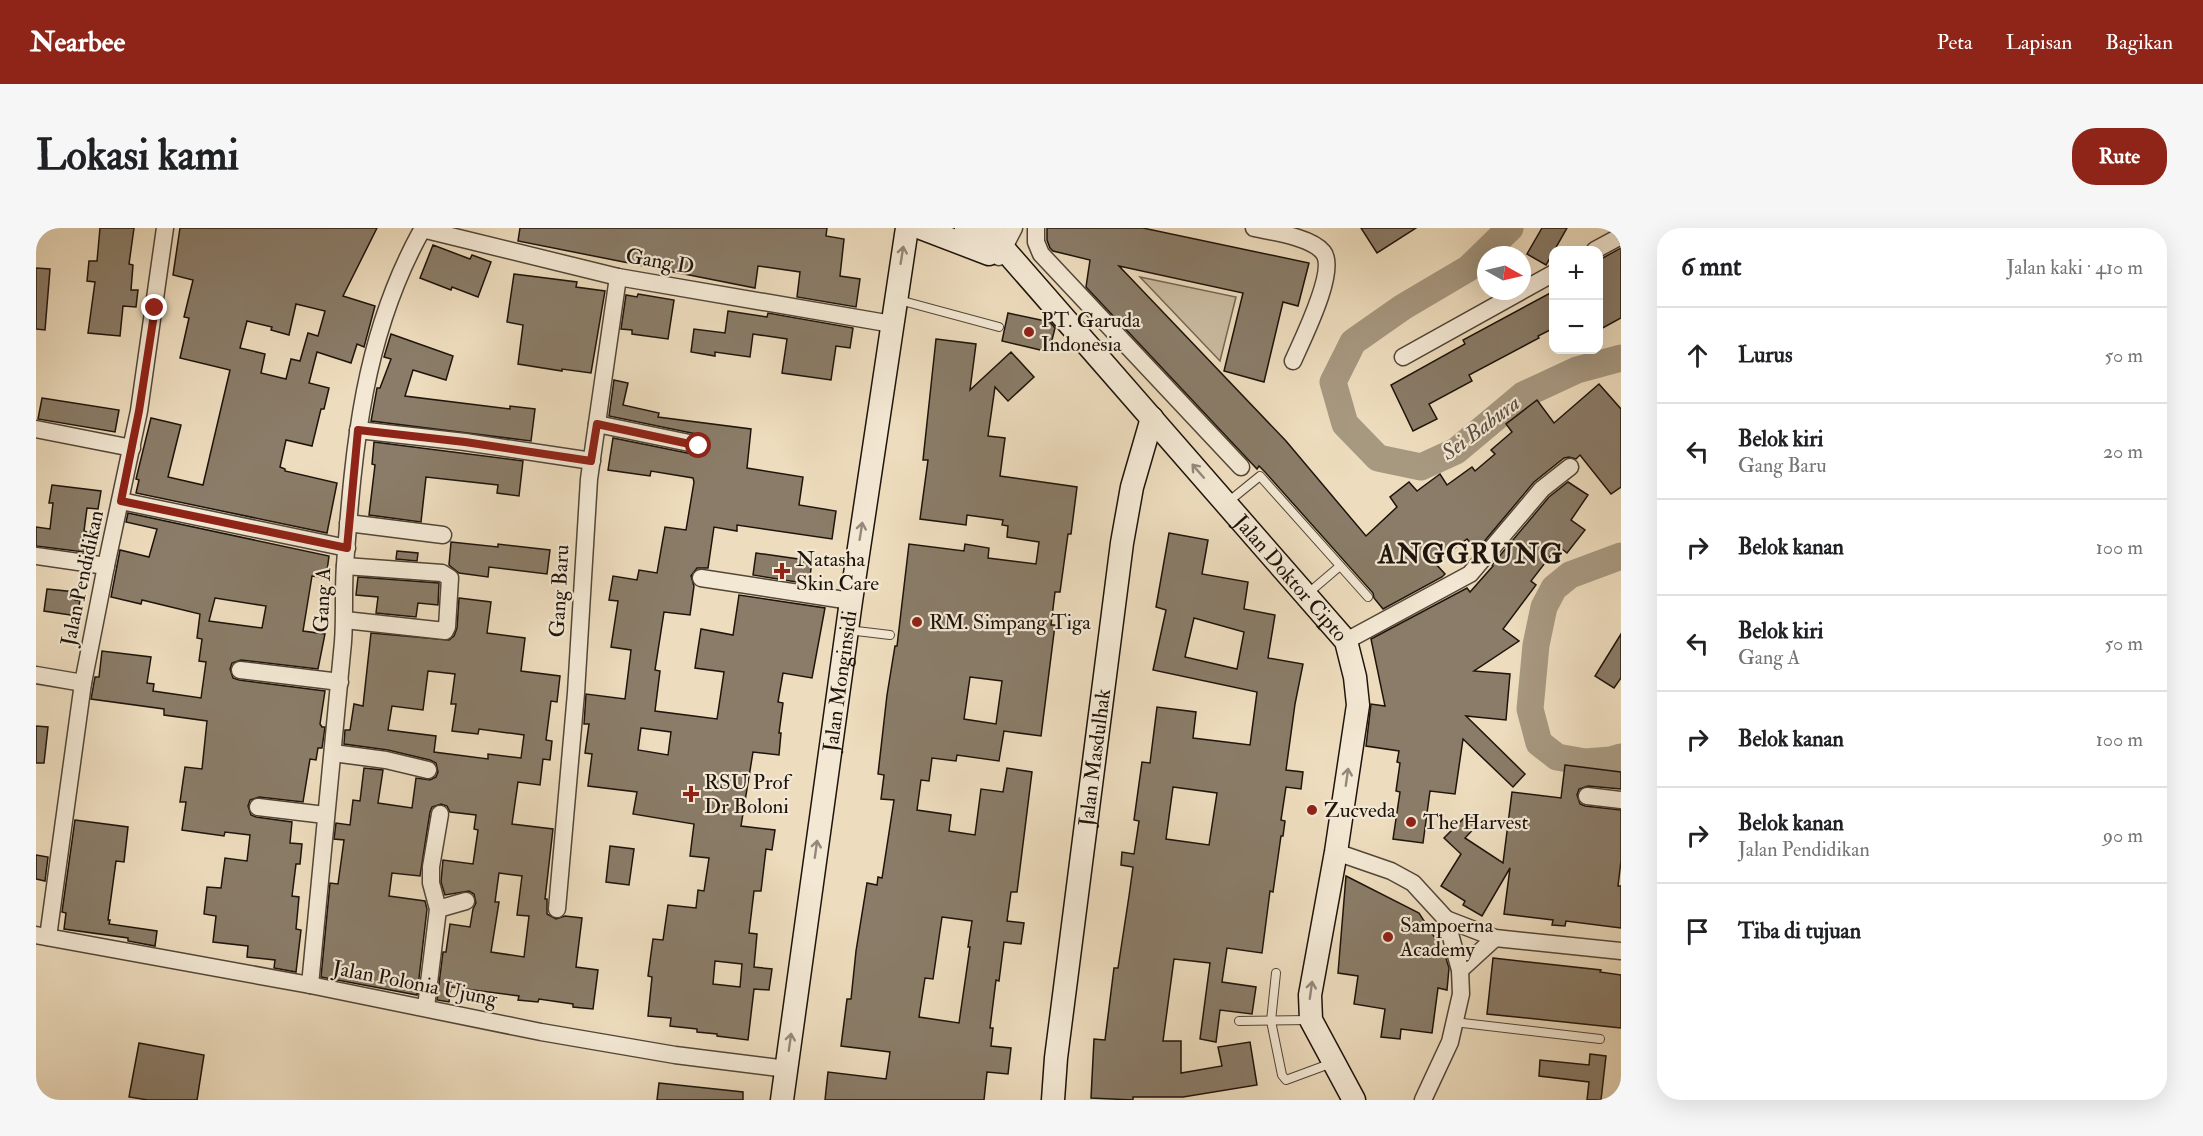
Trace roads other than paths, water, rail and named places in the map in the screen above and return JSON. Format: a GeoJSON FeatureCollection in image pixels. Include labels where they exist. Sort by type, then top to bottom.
{"type":"FeatureCollection","features":[{"type":"Feature","properties":{"kind":"street","name":"Jalan Pendidikan"},"geometry":{"type":"LineString","coordinates":[[42,936],[83,683],[132,448],[155,308],[165,228]]}},
{"type":"Feature","properties":{"kind":"street","name":"Jalan Monginsidi"},"geometry":{"type":"LineString","coordinates":[[782,1100],[851,601],[907,228]]}},
{"type":"Feature","properties":{"kind":"street","name":"Jalan Doktor Cipto"},"geometry":{"type":"LineString","coordinates":[[921,228],[998,249]]}},
{"type":"Feature","properties":{"kind":"street","name":"Jalan Doktor Cipto"},"geometry":{"type":"LineString","coordinates":[[966,228],[998,249],[1152,418],[1346,641],[1356,677],[1358,705],[1336,852],[1310,995],[1311,1020],[1354,1100]]}},
{"type":"Feature","properties":{"kind":"street"},"geometry":{"type":"LineString","coordinates":[[998,249],[1014,228]]}},
{"type":"Feature","properties":{"kind":"street"},"geometry":{"type":"LineString","coordinates":[[1036,228],[1036,242],[1041,254],[1241,466]]}},
{"type":"Feature","properties":{"kind":"street"},"geometry":{"type":"LineString","coordinates":[[1254,228],[1301,239],[1322,251],[1328,261],[1326,281],[1293,361]]}},
{"type":"Feature","properties":{"kind":"street","name":"Gang D"},"geometry":{"type":"LineString","coordinates":[[423,229],[618,277],[892,324]]}},
{"type":"Feature","properties":{"kind":"street","name":"Gang A"},"geometry":{"type":"LineString","coordinates":[[310,985],[325,814],[340,682],[345,620],[348,523],[358,430],[376,338],[399,276],[423,229]]}},
{"type":"Feature","properties":{"kind":"street"},"geometry":{"type":"LineString","coordinates":[[1602,246],[1621,236]]}},
{"type":"Feature","properties":{"kind":"street"},"geometry":{"type":"LineString","coordinates":[[1404,357],[1549,276]]}},
{"type":"Feature","properties":{"kind":"street","name":"Gang Baru"},"geometry":{"type":"LineString","coordinates":[[557,909],[576,693],[591,461],[618,277]]}},
{"type":"Feature","properties":{"kind":"street","name":"Jalan Masdulhak"},"geometry":{"type":"LineString","coordinates":[[1053,1100],[1056,1058],[1122,543],[1132,487],[1152,418]]}},
{"type":"Feature","properties":{"kind":"street"},"geometry":{"type":"LineString","coordinates":[[597,424],[699,446]]}},
{"type":"Feature","properties":{"kind":"street"},"geometry":{"type":"LineString","coordinates":[[36,429],[132,448]]}},
{"type":"Feature","properties":{"kind":"street"},"geometry":{"type":"LineString","coordinates":[[358,430],[465,442],[591,461]]}},
{"type":"Feature","properties":{"kind":"street"},"geometry":{"type":"LineString","coordinates":[[1346,641],[1470,574],[1542,489],[1570,466]]}},
{"type":"Feature","properties":{"kind":"street"},"geometry":{"type":"LineString","coordinates":[[121,501],[347,548]]}},
{"type":"Feature","properties":{"kind":"street"},"geometry":{"type":"LineString","coordinates":[[348,523],[443,535]]}},
{"type":"Feature","properties":{"kind":"street"},"geometry":{"type":"LineString","coordinates":[[36,555],[106,566]]}},
{"type":"Feature","properties":{"kind":"street"},"geometry":{"type":"LineString","coordinates":[[345,566],[442,573],[450,578],[445,631],[345,620]]}},
{"type":"Feature","properties":{"kind":"street"},"geometry":{"type":"LineString","coordinates":[[701,578],[851,601]]}},
{"type":"Feature","properties":{"kind":"street"},"geometry":{"type":"LineString","coordinates":[[240,670],[340,682]]}},
{"type":"Feature","properties":{"kind":"street"},"geometry":{"type":"LineString","coordinates":[[36,675],[83,683]]}},
{"type":"Feature","properties":{"kind":"street"},"geometry":{"type":"LineString","coordinates":[[333,753],[386,760],[428,770]]}},
{"type":"Feature","properties":{"kind":"street"},"geometry":{"type":"LineString","coordinates":[[1587,796],[1621,800]]}},
{"type":"Feature","properties":{"kind":"street"},"geometry":{"type":"LineString","coordinates":[[258,807],[325,814]]}},
{"type":"Feature","properties":{"kind":"street"},"geometry":{"type":"LineString","coordinates":[[426,1007],[438,909],[430,874],[440,814]]}},
{"type":"Feature","properties":{"kind":"street"},"geometry":{"type":"LineString","coordinates":[[1336,852],[1391,871],[1413,883],[1446,919],[1495,938],[1621,951]]}},
{"type":"Feature","properties":{"kind":"street"},"geometry":{"type":"LineString","coordinates":[[438,909],[466,901]]}},
{"type":"Feature","properties":{"kind":"street"},"geometry":{"type":"LineString","coordinates":[[1423,1100],[1450,1042],[1461,994],[1460,970],[1446,919]]}},
{"type":"Feature","properties":{"kind":"street","name":"Jalan Polonia Ujung"},"geometry":{"type":"LineString","coordinates":[[42,936],[426,1007],[541,1032],[675,1055],[787,1069]]}},
{"type":"Feature","properties":{"kind":"street"},"geometry":{"type":"LineString","coordinates":[[1460,970],[1495,938]]}},
{"type":"Feature","properties":{"kind":"lane"},"geometry":{"type":"LineString","coordinates":[[895,300],[999,327]]}},
{"type":"Feature","properties":{"kind":"lane"},"geometry":{"type":"LineString","coordinates":[[1227,503],[1260,476],[1368,597]]}},
{"type":"Feature","properties":{"kind":"lane"},"geometry":{"type":"LineString","coordinates":[[1306,595],[1340,566]]}},
{"type":"Feature","properties":{"kind":"lane"},"geometry":{"type":"LineString","coordinates":[[848,630],[890,635]]}},
{"type":"Feature","properties":{"kind":"lane"},"geometry":{"type":"LineString","coordinates":[[1275,973],[1271,1021],[1278,1062],[1284,1078],[1286,1080],[1332,1062]]}},
{"type":"Feature","properties":{"kind":"lane"},"geometry":{"type":"LineString","coordinates":[[1239,1021],[1311,1020]]}},
{"type":"Feature","properties":{"kind":"lane"},"geometry":{"type":"LineString","coordinates":[[1454,1022],[1600,1039]]}},
{"type":"Feature","properties":{"kind":"waterway","name":"Sei Babura"},"geometry":{"type":"LineString","coordinates":[[1510,228],[1469,268],[1403,307],[1353,342],[1333,382],[1345,424],[1378,458],[1421,467],[1456,451],[1523,395],[1577,370],[1621,358]]}},
{"type":"Feature","properties":{"kind":"waterway","name":"Sei Babura"},"geometry":{"type":"LineString","coordinates":[[1621,556],[1570,575],[1554,588],[1544,607],[1536,645],[1530,709],[1539,743],[1557,757],[1585,762],[1621,757]]}},
{"type":"Feature","properties":{"kind":"place","name":"PT. Garuda Indonesia"},"geometry":{"type":"Point","coordinates":[1029,332]}},
{"type":"Feature","properties":{"kind":"place","name":"Natasha Skin Care"},"geometry":{"type":"Point","coordinates":[782,571]}},
{"type":"Feature","properties":{"kind":"place","name":"RM. Simpang Tiga"},"geometry":{"type":"Point","coordinates":[917,622]}},
{"type":"Feature","properties":{"kind":"place","name":"RSU Prof Dr Boloni"},"geometry":{"type":"Point","coordinates":[691,794]}},
{"type":"Feature","properties":{"kind":"place","name":"Zucveda"},"geometry":{"type":"Point","coordinates":[1312,810]}},
{"type":"Feature","properties":{"kind":"place","name":"The Harvest"},"geometry":{"type":"Point","coordinates":[1411,822]}},
{"type":"Feature","properties":{"kind":"place","name":"Sampoerna Academy"},"geometry":{"type":"Point","coordinates":[1388,937]}},
{"type":"Feature","properties":{"kind":"district","name":"ANGGRUNG"},"geometry":{"type":"Point","coordinates":[1471,554]}}]}
